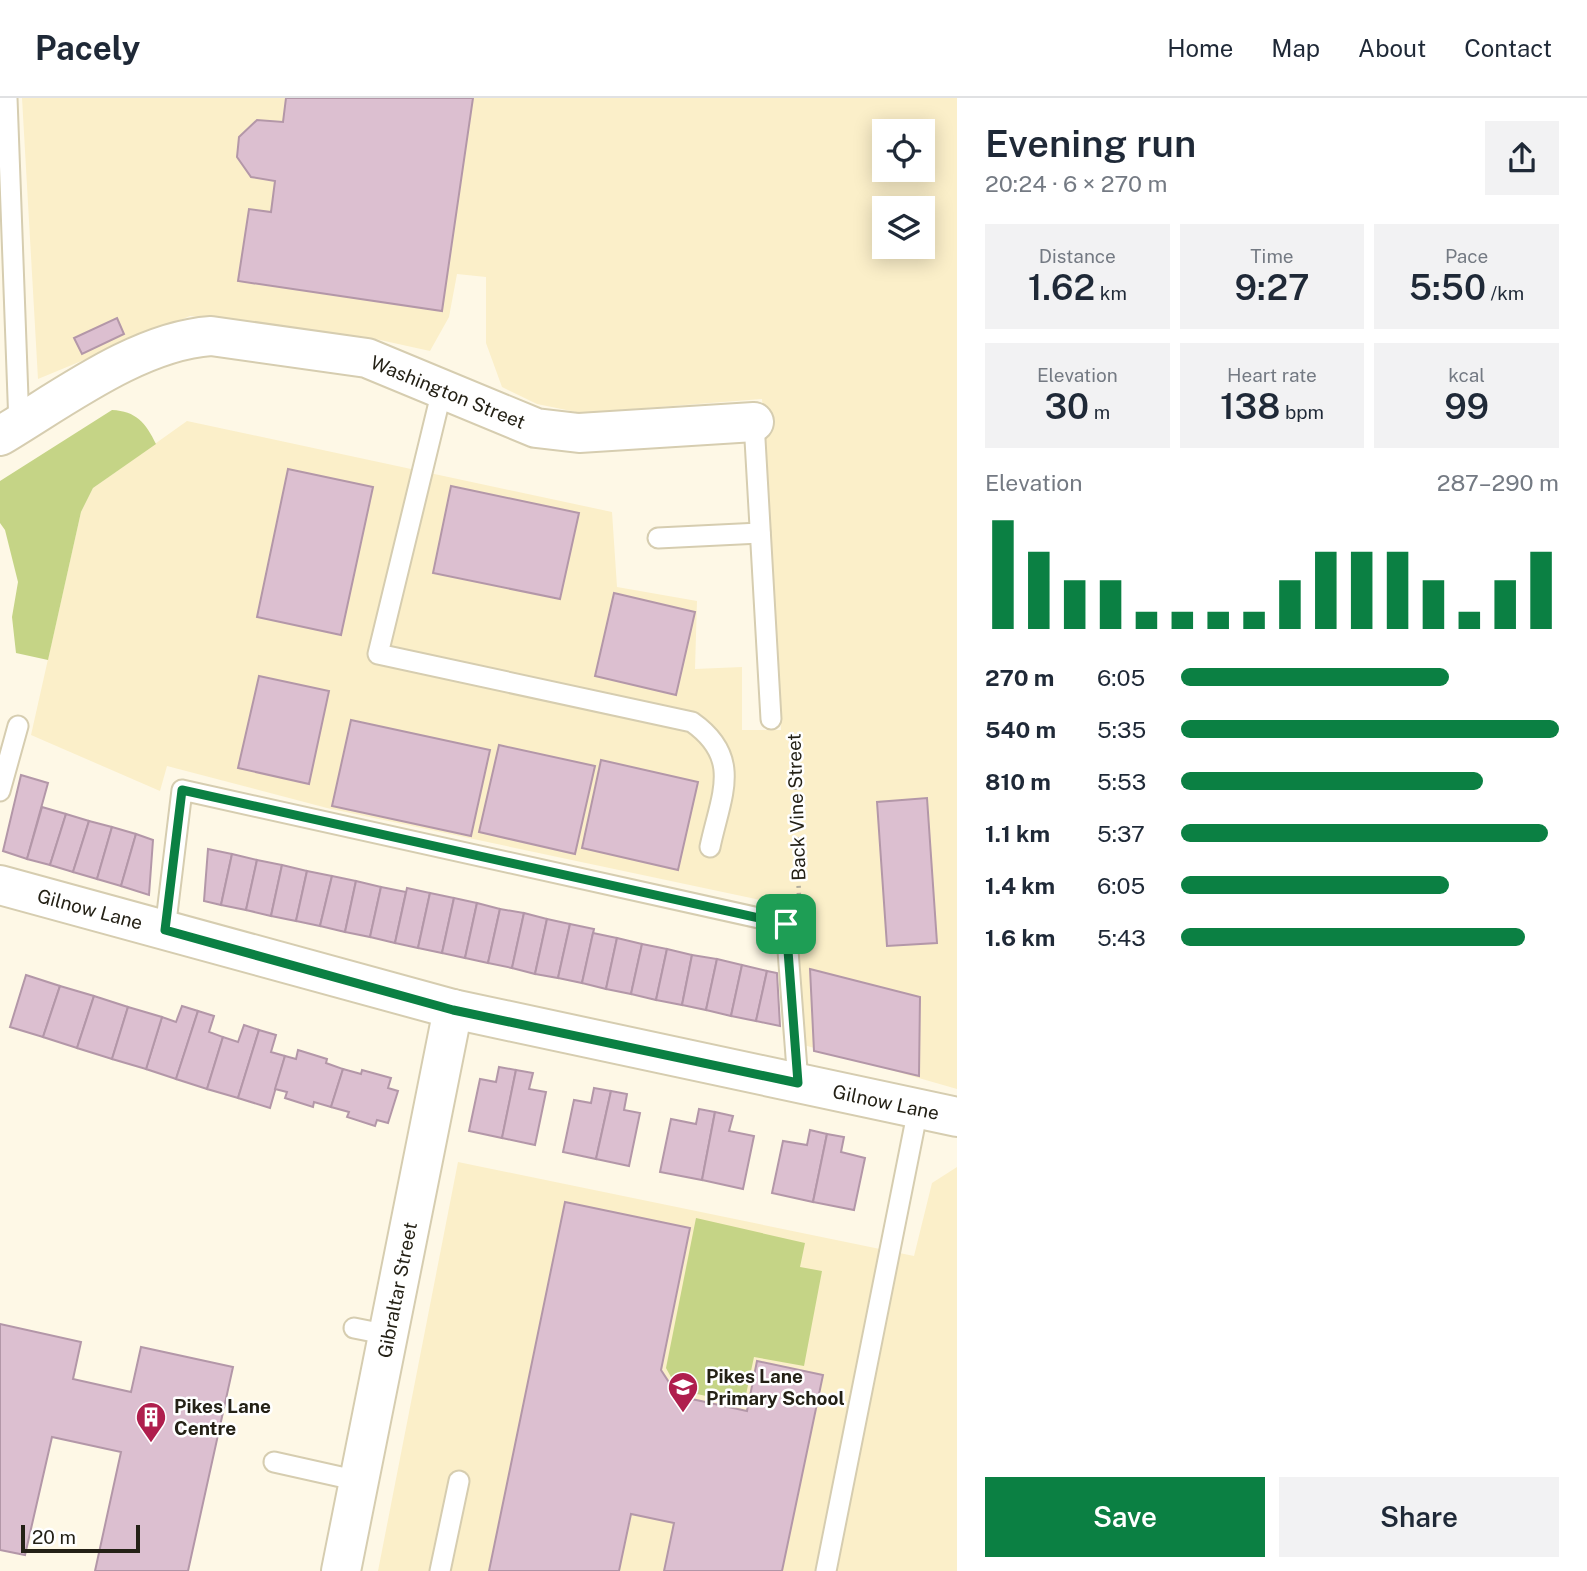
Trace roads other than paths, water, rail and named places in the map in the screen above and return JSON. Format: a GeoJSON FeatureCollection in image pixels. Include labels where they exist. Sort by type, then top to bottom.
{"type":"FeatureCollection","features":[{"type":"Feature","properties":{"kind":"street","name":"Washington Street"},"geometry":{"type":"LineString","coordinates":[[9,430],[127,360],[189,338],[211,336],[354,355],[536,428],[579,433],[754,422]]}},
{"type":"Feature","properties":{"kind":"street","name":"Gilnow Lane"},"geometry":{"type":"LineString","coordinates":[[0,885],[453,1010],[957,1117]]}},
{"type":"Feature","properties":{"kind":"street","name":"Gibraltar Street"},"geometry":{"type":"LineString","coordinates":[[341,1571],[359,1481],[371,1331],[453,1010]]}},
{"type":"Feature","properties":{"kind":"lane"},"geometry":{"type":"LineString","coordinates":[[5,109],[9,430]]}},
{"type":"Feature","properties":{"kind":"lane"},"geometry":{"type":"LineString","coordinates":[[442,390],[379,654],[692,722],[712,736],[727,769],[710,847]]}},
{"type":"Feature","properties":{"kind":"lane","name":"Back Vine Street"},"geometry":{"type":"LineString","coordinates":[[754,422],[771,719]]}},
{"type":"Feature","properties":{"kind":"lane"},"geometry":{"type":"LineString","coordinates":[[658,538],[760,533]]}},
{"type":"Feature","properties":{"kind":"lane"},"geometry":{"type":"LineString","coordinates":[[0,790],[18,726]]}},
{"type":"Feature","properties":{"kind":"lane"},"geometry":{"type":"LineString","coordinates":[[165,930],[182,790],[786,924],[798,1083]]}},
{"type":"Feature","properties":{"kind":"lane"},"geometry":{"type":"LineString","coordinates":[[826,1571],[918,1109]]}},
{"type":"Feature","properties":{"kind":"lane"},"geometry":{"type":"LineString","coordinates":[[274,1462],[359,1481]]}},
{"type":"Feature","properties":{"kind":"lane"},"geometry":{"type":"LineString","coordinates":[[440,1571],[459,1481]]}},
{"type":"Feature","properties":{"kind":"place","name":"Pikes Lane Primary School"},"geometry":{"type":"Point","coordinates":[683,1414]}},
{"type":"Feature","properties":{"kind":"place","name":"Pikes Lane Centre"},"geometry":{"type":"Point","coordinates":[151,1444]}}]}
